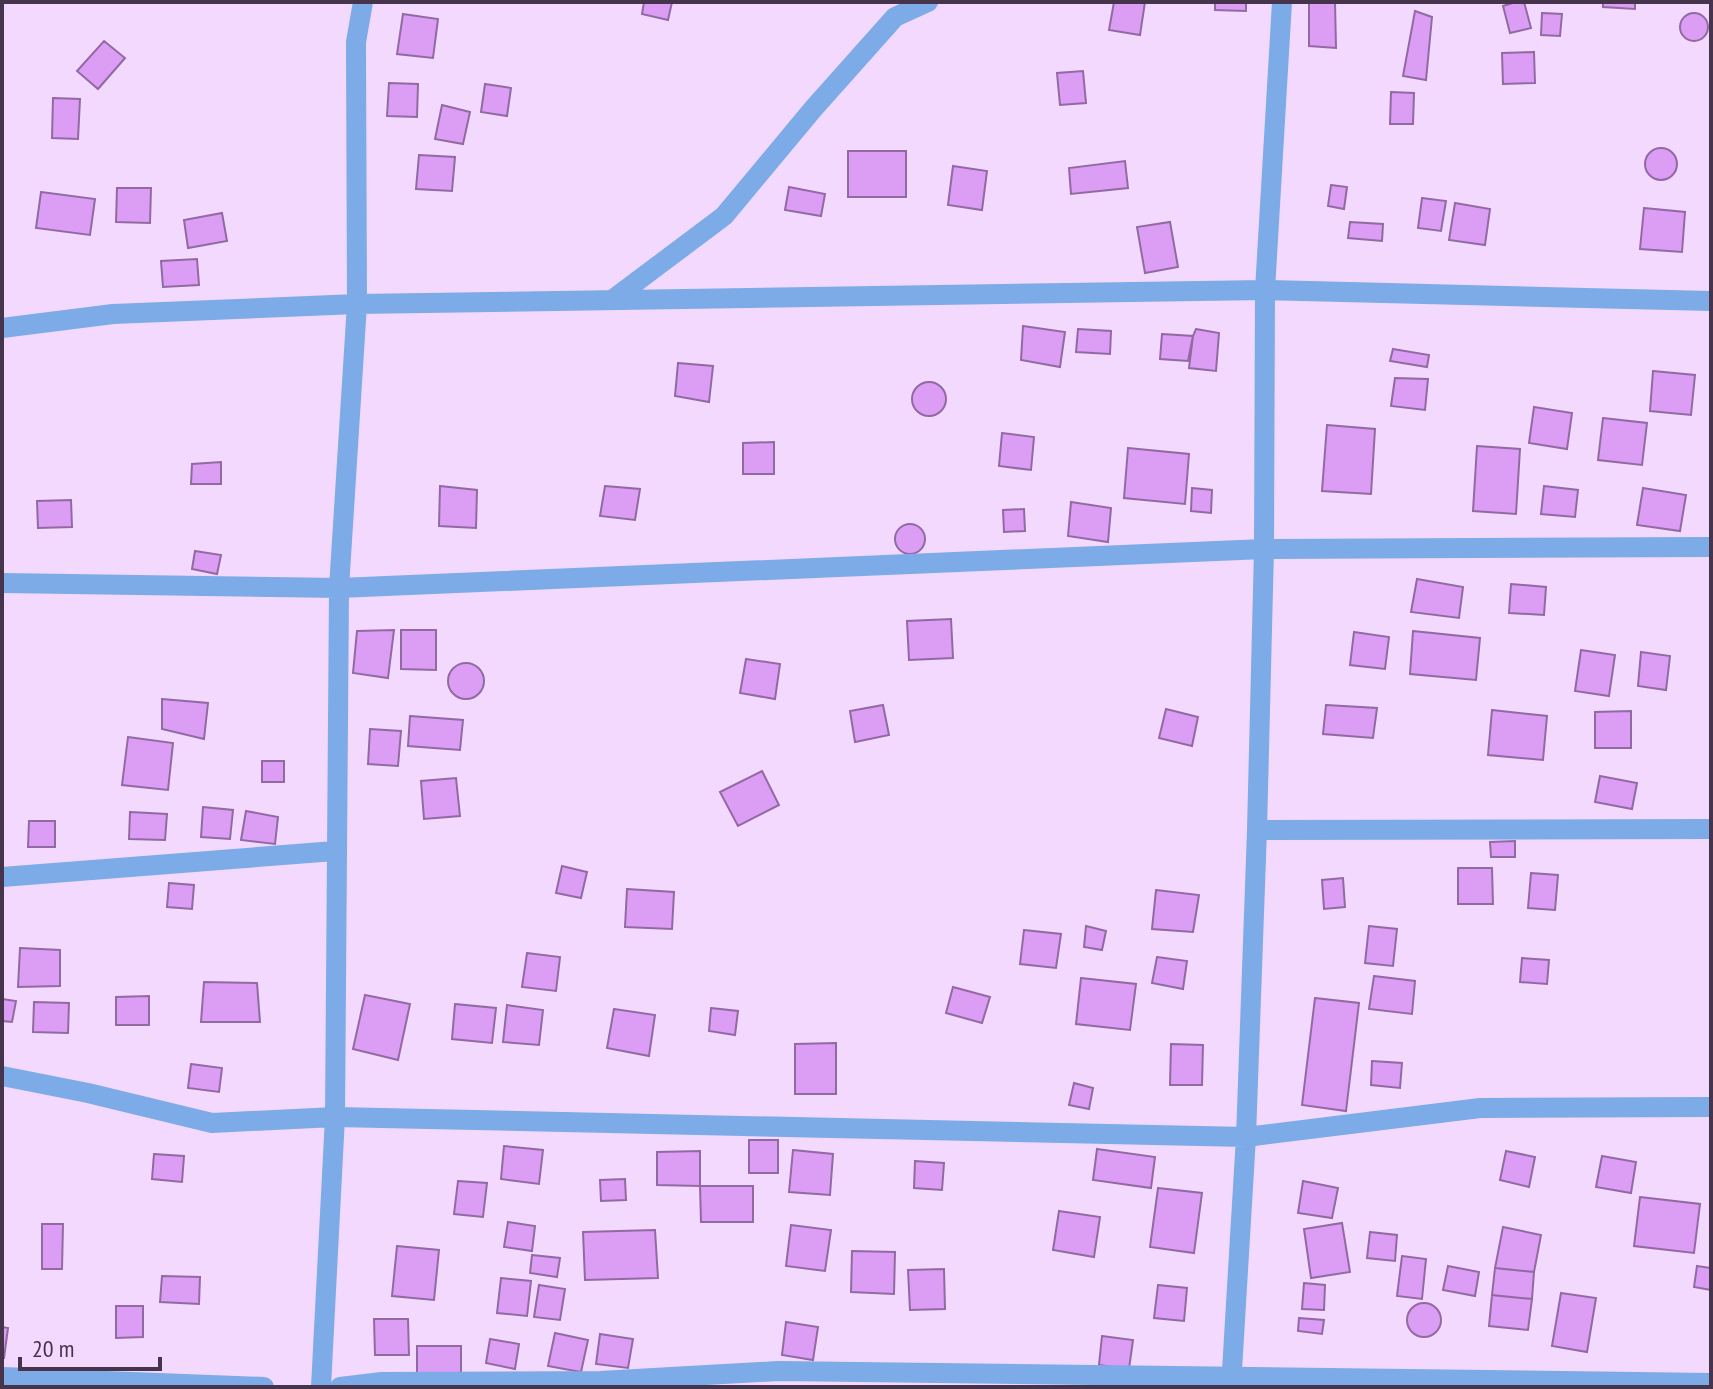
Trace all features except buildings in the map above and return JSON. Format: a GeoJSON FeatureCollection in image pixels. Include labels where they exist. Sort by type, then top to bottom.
{"type":"FeatureCollection","features":[{"type":"Feature","properties":{"kind":"street"},"geometry":{"type":"LineString","coordinates":[[321,1387],[335,1117],[339,588],[357,304],[356,42],[363,2]]}},
{"type":"Feature","properties":{"kind":"street"},"geometry":{"type":"LineString","coordinates":[[612,300],[724,216],[895,17],[928,2]]}},
{"type":"Feature","properties":{"kind":"street"},"geometry":{"type":"LineString","coordinates":[[1230,1382],[1246,1137],[1264,549],[1265,290],[1282,2]]}},
{"type":"Feature","properties":{"kind":"street"},"geometry":{"type":"LineString","coordinates":[[2,328],[113,314],[357,304],[1265,290],[1711,301]]}},
{"type":"Feature","properties":{"kind":"street"},"geometry":{"type":"LineString","coordinates":[[2,583],[339,588],[1264,549],[1711,547]]}},
{"type":"Feature","properties":{"kind":"street"},"geometry":{"type":"LineString","coordinates":[[1257,830],[1711,829]]}},
{"type":"Feature","properties":{"kind":"street"},"geometry":{"type":"LineString","coordinates":[[2,877],[335,851]]}},
{"type":"Feature","properties":{"kind":"street"},"geometry":{"type":"LineString","coordinates":[[2,1076],[212,1123],[335,1117],[1246,1137],[1480,1108],[1711,1107]]}},
{"type":"Feature","properties":{"kind":"street"},"geometry":{"type":"LineString","coordinates":[[340,1387],[382,1382],[600,1381],[778,1371],[1230,1382],[1711,1383]]}},
{"type":"Feature","properties":{"kind":"street"},"geometry":{"type":"LineString","coordinates":[[2,1377],[264,1387]]}}]}
